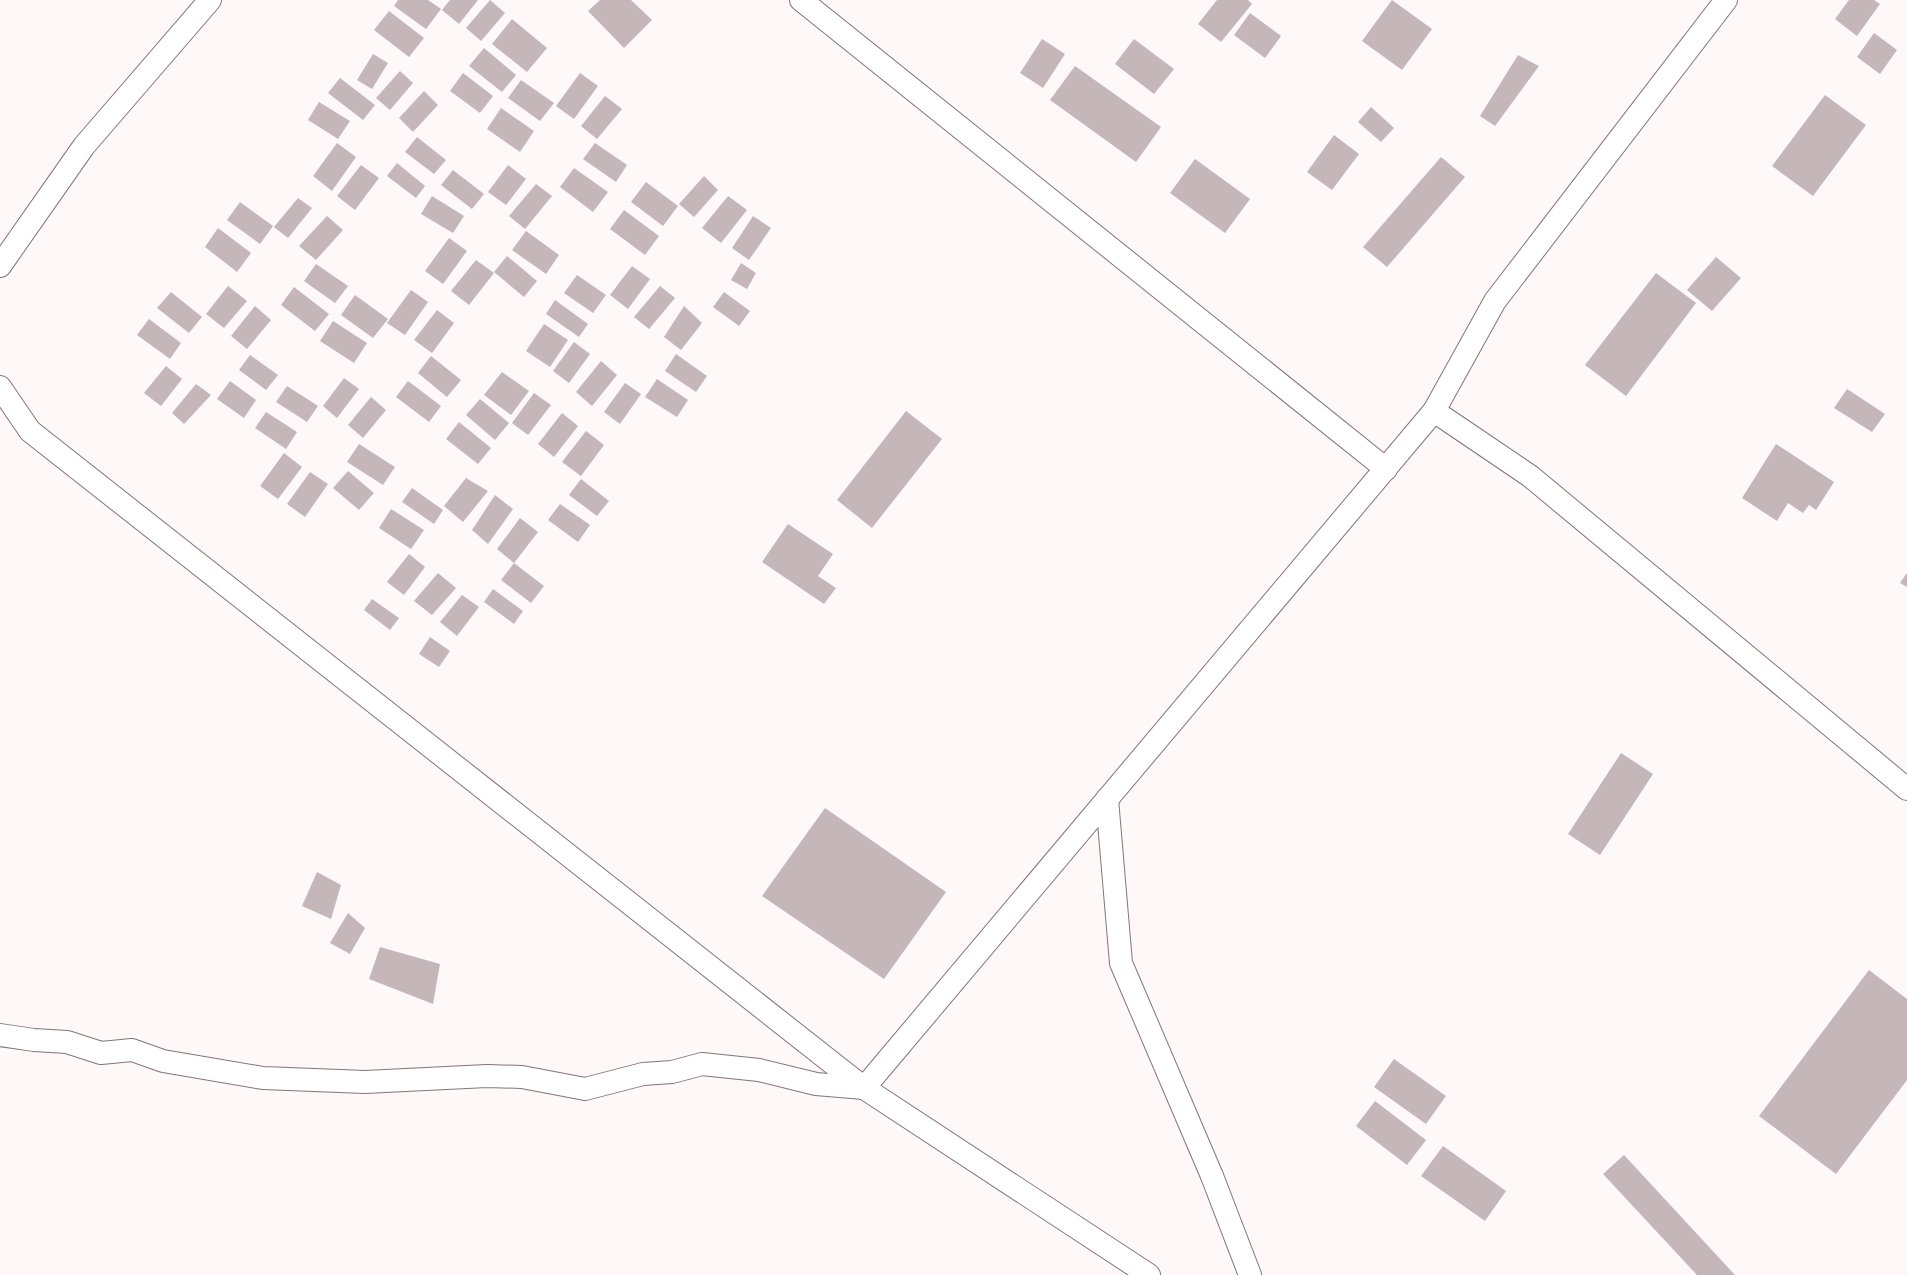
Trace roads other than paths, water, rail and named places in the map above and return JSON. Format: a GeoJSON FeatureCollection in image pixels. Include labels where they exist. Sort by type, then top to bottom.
{"type":"FeatureCollection","features":[{"type":"Feature","properties":{"kind":"street"},"geometry":{"type":"LineString","coordinates":[[0,266],[84,146],[210,0]]}},
{"type":"Feature","properties":{"kind":"street"},"geometry":{"type":"LineString","coordinates":[[801,0],[1386,469]]}},
{"type":"Feature","properties":{"kind":"street"},"geometry":{"type":"LineString","coordinates":[[864,1088],[1434,411],[1495,301],[1726,0]]}},
{"type":"Feature","properties":{"kind":"street"},"geometry":{"type":"LineString","coordinates":[[0,387],[30,431],[864,1088],[1149,1275]]}},
{"type":"Feature","properties":{"kind":"street"},"geometry":{"type":"LineString","coordinates":[[1434,411],[1530,476],[1907,789]]}},
{"type":"Feature","properties":{"kind":"street"},"geometry":{"type":"LineString","coordinates":[[1107,799],[1121,963],[1212,1176],[1250,1275]]}},
{"type":"Feature","properties":{"kind":"street"},"geometry":{"type":"LineString","coordinates":[[0,1035],[34,1040],[67,1042],[101,1053],[132,1050],[163,1061],[262,1078],[365,1082],[494,1076],[522,1077],[585,1089],[643,1074],[672,1072],[702,1064],[759,1070],[816,1084],[864,1088]]}}]}
